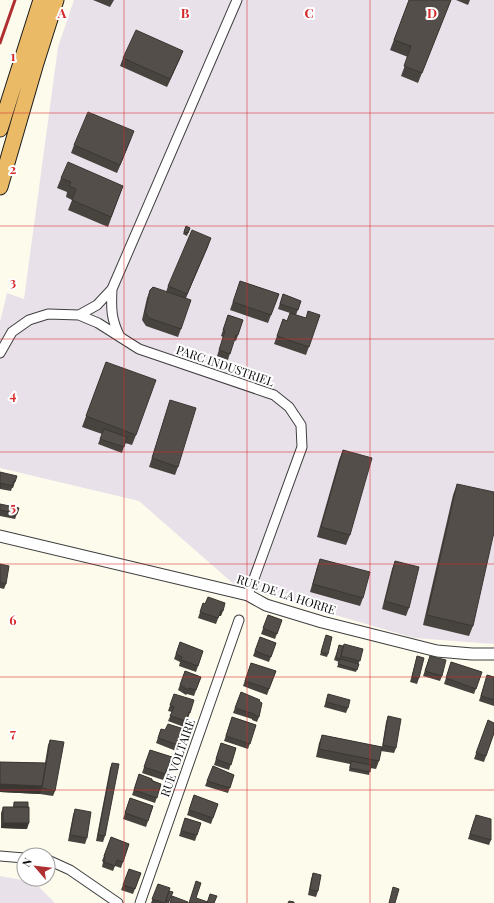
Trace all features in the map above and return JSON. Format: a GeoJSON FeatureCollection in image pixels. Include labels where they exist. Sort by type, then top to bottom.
{"type":"FeatureCollection","features":[{"type":"Feature","properties":{"kind":"highway"},"geometry":{"type":"LineString","coordinates":[[0,128],[41,0]]}},
{"type":"Feature","properties":{"kind":"highway"},"geometry":{"type":"LineString","coordinates":[[0,187],[56,0]]}},
{"type":"Feature","properties":{"kind":"street"},"geometry":{"type":"LineString","coordinates":[[120,337],[114,325],[111,310],[112,290],[238,0]]}},
{"type":"Feature","properties":{"kind":"street"},"geometry":{"type":"LineString","coordinates":[[79,315],[97,305],[112,290]]}},
{"type":"Feature","properties":{"kind":"street","name":"PARC INDUSTRIEL"},"geometry":{"type":"LineString","coordinates":[[0,353],[12,332],[29,320],[48,314],[79,315],[98,323],[139,349],[274,395],[289,407],[301,426],[302,447],[248,595]]}},
{"type":"Feature","properties":{"kind":"street","name":"RUE DE LA HORRE"},"geometry":{"type":"LineString","coordinates":[[0,536],[248,595],[266,605],[322,622],[430,649],[472,654],[494,654]]}},
{"type":"Feature","properties":{"kind":"street","name":"RUE VOLTAIRE"},"geometry":{"type":"LineString","coordinates":[[140,903],[239,620]]}},
{"type":"Feature","properties":{"kind":"street"},"geometry":{"type":"LineString","coordinates":[[0,856],[16,857]]}},
{"type":"Feature","properties":{"kind":"street"},"geometry":{"type":"LineString","coordinates":[[56,864],[70,870],[118,903]]}},
{"type":"Feature","properties":{"kind":"shaded area"},"geometry":{"type":"Polygon","coordinates":[[[74,0],[494,0],[494,644],[414,638],[236,586],[139,501],[0,468],[0,322],[7,293],[24,299],[58,47],[74,0]]]}},
{"type":"Feature","properties":{"kind":"shaded area"},"geometry":{"type":"Polygon","coordinates":[[[0,876],[16,879],[16,887],[39,887],[55,903],[0,903],[0,876]]]}},
{"type":"Feature","properties":{"kind":"building"},"geometry":{"type":"Polygon","coordinates":[[[409,0],[451,0],[422,73],[404,66],[411,46],[394,40],[409,0]]]}},
{"type":"Feature","properties":{"kind":"building"},"geometry":{"type":"Polygon","coordinates":[[[136,30],[183,51],[170,79],[123,58],[136,30]]]}},
{"type":"Feature","properties":{"kind":"building"},"geometry":{"type":"Polygon","coordinates":[[[88,112],[134,131],[120,165],[74,145],[88,112]]]}},
{"type":"Feature","properties":{"kind":"building"},"geometry":{"type":"Polygon","coordinates":[[[68,162],[123,186],[111,217],[72,200],[76,189],[69,186],[71,182],[61,178],[68,162]]]}},
{"type":"Feature","properties":{"kind":"building"},"geometry":{"type":"Polygon","coordinates":[[[186,226],[190,228],[188,233],[184,232],[186,226]]]}},
{"type":"Feature","properties":{"kind":"building"},"geometry":{"type":"Polygon","coordinates":[[[192,230],[211,238],[187,294],[168,286],[192,230]]]}},
{"type":"Feature","properties":{"kind":"building"},"geometry":{"type":"Polygon","coordinates":[[[240,281],[279,294],[271,315],[233,302],[240,281]]]}},
{"type":"Feature","properties":{"kind":"building"},"geometry":{"type":"Polygon","coordinates":[[[153,287],[191,300],[181,329],[149,318],[145,312],[150,290],[153,287]]]}},
{"type":"Feature","properties":{"kind":"building"},"geometry":{"type":"Polygon","coordinates":[[[283,294],[301,301],[298,310],[280,304],[283,294]]]}},
{"type":"Feature","properties":{"kind":"building"},"geometry":{"type":"Polygon","coordinates":[[[308,311],[320,315],[309,347],[277,336],[283,319],[287,321],[290,313],[306,318],[308,311]]]}},
{"type":"Feature","properties":{"kind":"building"},"geometry":{"type":"Polygon","coordinates":[[[228,315],[243,320],[230,354],[219,350],[228,315]]]}},
{"type":"Feature","properties":{"kind":"building"},"geometry":{"type":"Polygon","coordinates":[[[106,362],[156,380],[136,435],[86,416],[106,362]]]}},
{"type":"Feature","properties":{"kind":"building"},"geometry":{"type":"Polygon","coordinates":[[[170,400],[196,408],[178,467],[152,458],[170,400]]]}},
{"type":"Feature","properties":{"kind":"building"},"geometry":{"type":"Polygon","coordinates":[[[104,429],[127,437],[124,447],[100,439],[104,429]]]}},
{"type":"Feature","properties":{"kind":"building"},"geometry":{"type":"Polygon","coordinates":[[[343,450],[372,458],[350,535],[321,527],[343,450]]]}},
{"type":"Feature","properties":{"kind":"building"},"geometry":{"type":"Polygon","coordinates":[[[0,472],[17,476],[15,482],[13,482],[13,486],[1,483],[0,488],[0,472]]]}},
{"type":"Feature","properties":{"kind":"building"},"geometry":{"type":"Polygon","coordinates":[[[457,484],[494,492],[494,532],[473,626],[427,615],[457,484]]]}},
{"type":"Feature","properties":{"kind":"building"},"geometry":{"type":"Polygon","coordinates":[[[0,504],[19,508],[17,514],[0,510],[0,504]]]}},
{"type":"Feature","properties":{"kind":"building"},"geometry":{"type":"Polygon","coordinates":[[[320,559],[370,572],[363,598],[313,584],[320,559]]]}},
{"type":"Feature","properties":{"kind":"building"},"geometry":{"type":"Polygon","coordinates":[[[395,561],[419,567],[409,608],[385,601],[395,561]]]}},
{"type":"Feature","properties":{"kind":"building"},"geometry":{"type":"Polygon","coordinates":[[[0,564],[9,566],[6,584],[0,582],[0,564]]]}},
{"type":"Feature","properties":{"kind":"building"},"geometry":{"type":"Polygon","coordinates":[[[208,597],[225,603],[223,611],[221,610],[218,618],[200,612],[203,603],[205,604],[208,597]]]}},
{"type":"Feature","properties":{"kind":"building"},"geometry":{"type":"Polygon","coordinates":[[[268,615],[282,620],[277,634],[263,628],[268,615]]]}},
{"type":"Feature","properties":{"kind":"building"},"geometry":{"type":"Polygon","coordinates":[[[326,635],[332,637],[328,654],[321,652],[326,635]]]}},
{"type":"Feature","properties":{"kind":"building"},"geometry":{"type":"Polygon","coordinates":[[[260,637],[276,643],[271,657],[255,651],[260,637]]]}},
{"type":"Feature","properties":{"kind":"building"},"geometry":{"type":"Polygon","coordinates":[[[180,642],[203,651],[198,666],[181,660],[182,657],[176,654],[180,642]]]}},
{"type":"Feature","properties":{"kind":"building"},"geometry":{"type":"Polygon","coordinates":[[[344,644],[363,649],[360,661],[341,656],[344,644]]]}},
{"type":"Feature","properties":{"kind":"building"},"geometry":{"type":"Polygon","coordinates":[[[339,645],[343,646],[340,659],[336,658],[339,645]]]}},
{"type":"Feature","properties":{"kind":"building"},"geometry":{"type":"Polygon","coordinates":[[[417,656],[424,658],[419,678],[412,677],[417,656]]]}},
{"type":"Feature","properties":{"kind":"building"},"geometry":{"type":"Polygon","coordinates":[[[430,656],[446,660],[442,676],[425,671],[430,656]]]}},
{"type":"Feature","properties":{"kind":"building"},"geometry":{"type":"Polygon","coordinates":[[[340,659],[359,664],[357,670],[338,664],[340,659]]]}},
{"type":"Feature","properties":{"kind":"building"},"geometry":{"type":"Polygon","coordinates":[[[451,662],[482,672],[476,689],[446,678],[451,662]]]}},
{"type":"Feature","properties":{"kind":"building"},"geometry":{"type":"Polygon","coordinates":[[[251,663],[276,671],[269,689],[245,681],[251,663]]]}},
{"type":"Feature","properties":{"kind":"building"},"geometry":{"type":"Polygon","coordinates":[[[185,671],[201,677],[196,690],[189,688],[188,690],[180,685],[185,671]]]}},
{"type":"Feature","properties":{"kind":"building"},"geometry":{"type":"Polygon","coordinates":[[[487,675],[494,677],[494,700],[481,696],[487,675]]]}},
{"type":"Feature","properties":{"kind":"building"},"geometry":{"type":"Polygon","coordinates":[[[241,692],[260,700],[259,701],[262,703],[259,717],[235,708],[241,692]]]}},
{"type":"Feature","properties":{"kind":"building"},"geometry":{"type":"Polygon","coordinates":[[[174,694],[194,700],[186,721],[170,716],[174,707],[170,705],[174,694]]]}},
{"type":"Feature","properties":{"kind":"building"},"geometry":{"type":"Polygon","coordinates":[[[328,694],[350,700],[348,708],[326,702],[328,694]]]}},
{"type":"Feature","properties":{"kind":"building"},"geometry":{"type":"Polygon","coordinates":[[[388,716],[401,719],[396,748],[383,745],[388,716]]]}},
{"type":"Feature","properties":{"kind":"building"},"geometry":{"type":"Polygon","coordinates":[[[232,717],[256,725],[250,744],[226,736],[232,717]]]}},
{"type":"Feature","properties":{"kind":"building"},"geometry":{"type":"Polygon","coordinates":[[[488,720],[494,723],[494,733],[486,756],[476,753],[488,720]]]}},
{"type":"Feature","properties":{"kind":"building"},"geometry":{"type":"Polygon","coordinates":[[[168,724],[184,729],[178,745],[158,738],[161,729],[165,730],[168,724]]]}},
{"type":"Feature","properties":{"kind":"building"},"geometry":{"type":"Polygon","coordinates":[[[322,735],[382,747],[379,761],[319,749],[322,735]]]}},
{"type":"Feature","properties":{"kind":"building"},"geometry":{"type":"Polygon","coordinates":[[[50,740],[64,742],[55,791],[42,788],[50,740]]]}},
{"type":"Feature","properties":{"kind":"building"},"geometry":{"type":"Polygon","coordinates":[[[221,743],[236,748],[231,765],[216,759],[221,743]]]}},
{"type":"Feature","properties":{"kind":"building"},"geometry":{"type":"Polygon","coordinates":[[[150,750],[172,757],[165,774],[144,767],[150,750]]]}},
{"type":"Feature","properties":{"kind":"building"},"geometry":{"type":"Polygon","coordinates":[[[351,761],[371,765],[370,772],[350,768],[351,761]]]}},
{"type":"Feature","properties":{"kind":"building"},"geometry":{"type":"Polygon","coordinates":[[[0,762],[46,763],[42,786],[0,784],[0,762]]]}},
{"type":"Feature","properties":{"kind":"building"},"geometry":{"type":"Polygon","coordinates":[[[112,763],[119,764],[105,836],[98,835],[112,763]]]}},
{"type":"Feature","properties":{"kind":"building"},"geometry":{"type":"Polygon","coordinates":[[[213,766],[234,775],[230,788],[207,781],[213,766]]]}},
{"type":"Feature","properties":{"kind":"building"},"geometry":{"type":"Polygon","coordinates":[[[139,774],[161,784],[157,798],[134,790],[139,774]]]}},
{"type":"Feature","properties":{"kind":"building"},"geometry":{"type":"Polygon","coordinates":[[[194,795],[218,804],[213,818],[189,810],[194,795]]]}},
{"type":"Feature","properties":{"kind":"building"},"geometry":{"type":"Polygon","coordinates":[[[130,798],[153,806],[148,821],[125,813],[130,798]]]}},
{"type":"Feature","properties":{"kind":"building"},"geometry":{"type":"Polygon","coordinates":[[[14,802],[28,802],[28,807],[14,807],[14,802]]]}},
{"type":"Feature","properties":{"kind":"building"},"geometry":{"type":"Polygon","coordinates":[[[3,807],[29,807],[29,823],[3,823],[3,807]]]}},
{"type":"Feature","properties":{"kind":"building"},"geometry":{"type":"Polygon","coordinates":[[[75,809],[91,812],[87,838],[70,835],[75,809]]]}},
{"type":"Feature","properties":{"kind":"building"},"geometry":{"type":"Polygon","coordinates":[[[476,815],[491,819],[491,840],[470,834],[476,815]]]}},
{"type":"Feature","properties":{"kind":"building"},"geometry":{"type":"Polygon","coordinates":[[[185,818],[201,823],[197,835],[181,831],[185,818]]]}},
{"type":"Feature","properties":{"kind":"building"},"geometry":{"type":"Polygon","coordinates":[[[111,837],[129,844],[123,862],[117,860],[115,866],[104,862],[104,856],[111,837]]]}},
{"type":"Feature","properties":{"kind":"building"},"geometry":{"type":"Polygon","coordinates":[[[129,869],[141,873],[135,889],[123,885],[129,869]]]}},
{"type":"Feature","properties":{"kind":"building"},"geometry":{"type":"Polygon","coordinates":[[[313,873],[321,875],[318,891],[310,890],[313,873]]]}},
{"type":"Feature","properties":{"kind":"building"},"geometry":{"type":"Polygon","coordinates":[[[196,881],[201,883],[196,898],[208,902],[207,903],[189,903],[196,881]]]}},
{"type":"Feature","properties":{"kind":"building"},"geometry":{"type":"Polygon","coordinates":[[[158,884],[170,888],[165,903],[152,899],[158,884]]]}},
{"type":"Feature","properties":{"kind":"building"},"geometry":{"type":"Polygon","coordinates":[[[393,887],[399,889],[395,903],[389,903],[393,887]]]}},
{"type":"Feature","properties":{"kind":"building"},"geometry":{"type":"Polygon","coordinates":[[[169,891],[173,892],[169,901],[166,900],[169,891]]]}},
{"type":"Feature","properties":{"kind":"building"},"geometry":{"type":"Polygon","coordinates":[[[210,894],[217,896],[214,903],[207,903],[210,894]]]}},
{"type":"Feature","properties":{"kind":"building"},"geometry":{"type":"Polygon","coordinates":[[[172,896],[188,902],[188,903],[170,903],[172,896]]]}},
{"type":"Feature","properties":{"kind":"railway"},"geometry":{"type":"LineString","coordinates":[[0,43],[15,0]]}}]}
